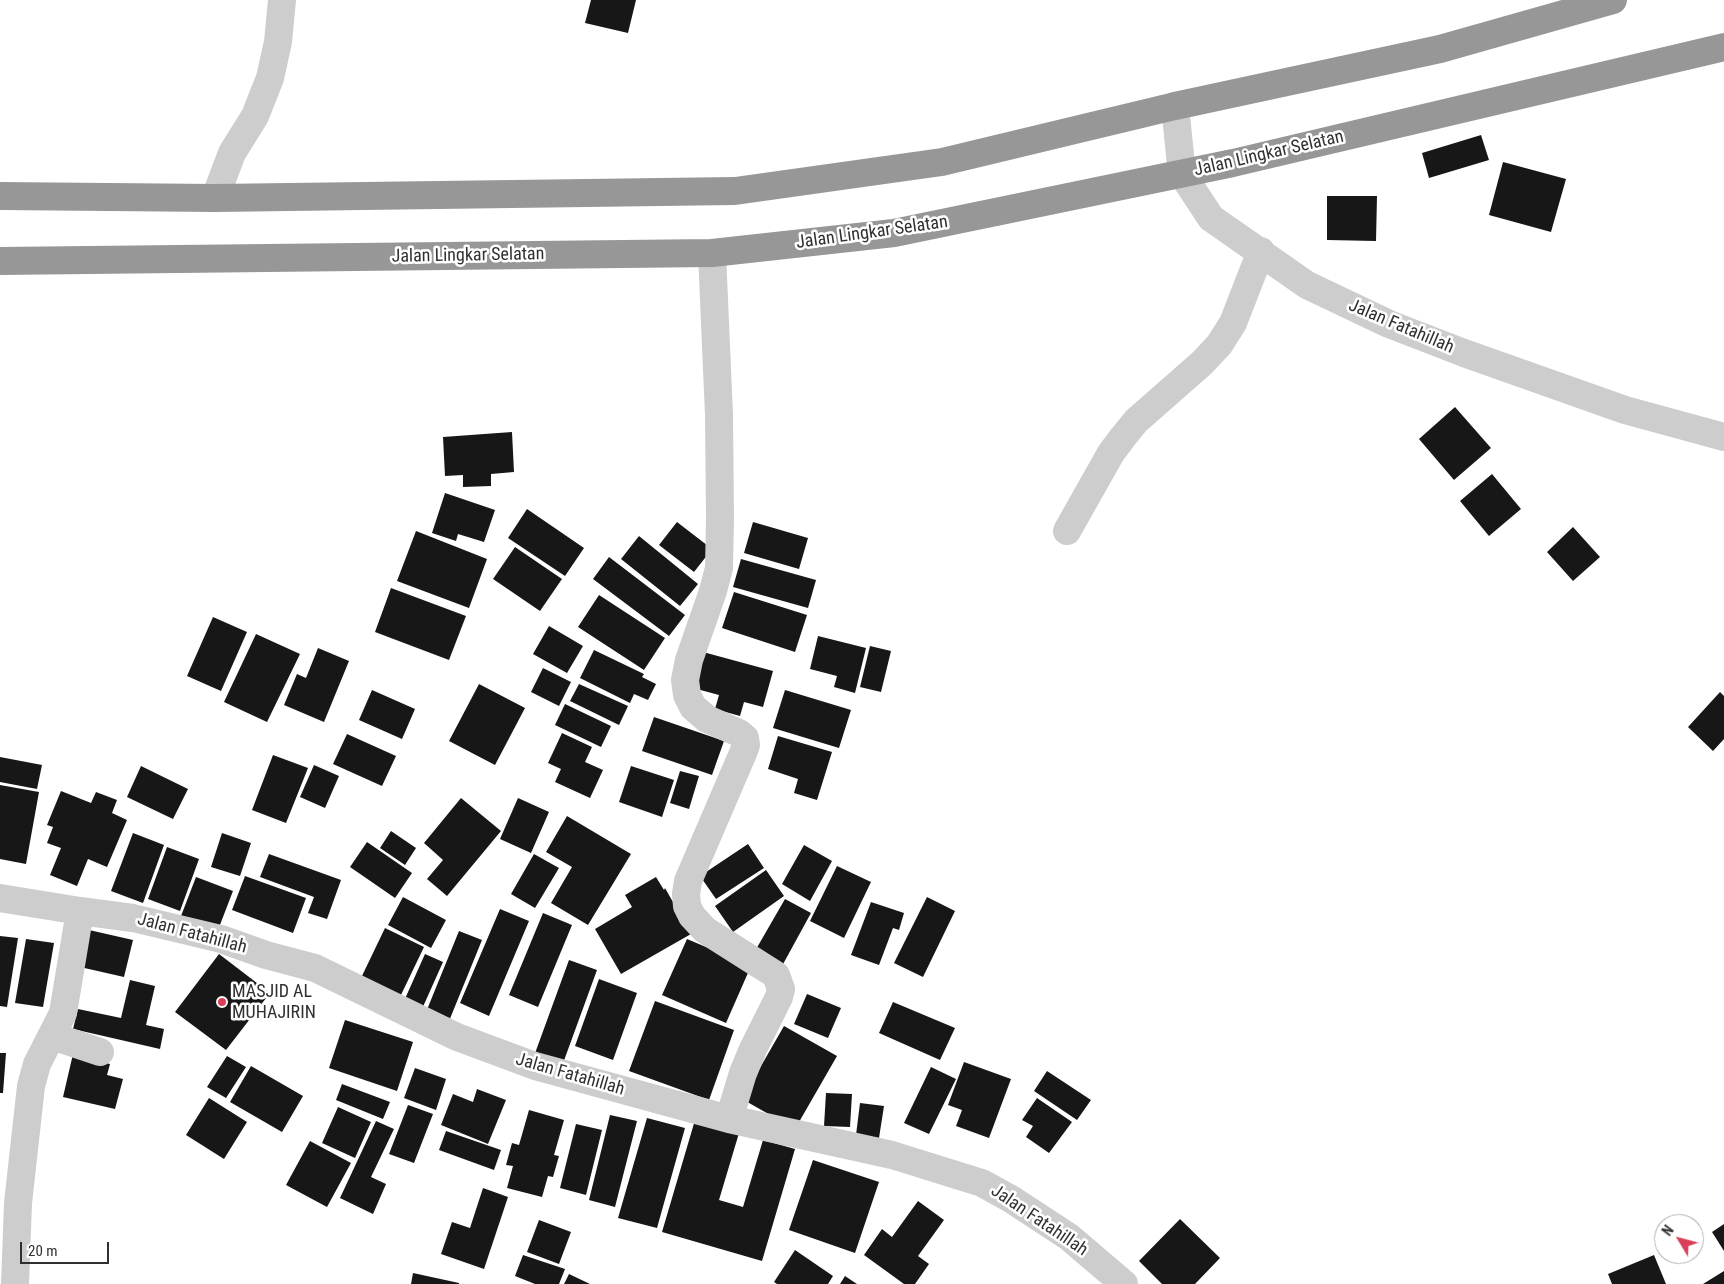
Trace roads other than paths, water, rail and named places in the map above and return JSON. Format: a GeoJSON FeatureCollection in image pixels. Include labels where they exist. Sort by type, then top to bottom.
{"type":"FeatureCollection","features":[{"type":"Feature","properties":{"kind":"highway"},"geometry":{"type":"LineString","coordinates":[[0,196],[215,198],[735,191],[942,162],[1175,106],[1440,49],[1613,0]]}},
{"type":"Feature","properties":{"kind":"highway","name":"Jalan Lingkar Selatan"},"geometry":{"type":"LineString","coordinates":[[0,261],[712,253],[894,233],[1182,174],[1724,47]]}},
{"type":"Feature","properties":{"kind":"street"},"geometry":{"type":"LineString","coordinates":[[215,198],[232,153],[255,116],[270,78],[278,42],[282,0]]}},
{"type":"Feature","properties":{"kind":"street","name":"Jalan Fatahillah"},"geometry":{"type":"LineString","coordinates":[[1175,106],[1182,174],[1211,218],[1307,285],[1397,327],[1464,353],[1625,410],[1724,437]]}},
{"type":"Feature","properties":{"kind":"street"},"geometry":{"type":"LineString","coordinates":[[1066,531],[1111,453],[1127,432],[1152,406],[1202,363],[1219,345],[1233,323],[1261,252]]}},
{"type":"Feature","properties":{"kind":"street"},"geometry":{"type":"LineString","coordinates":[[712,253],[719,415],[719,568],[689,660],[685,680],[687,695],[693,707],[706,719],[739,733],[744,738],[746,745],[744,754],[688,881],[687,906],[692,916],[705,930],[776,975],[781,989],[746,1065],[729,1119]]}},
{"type":"Feature","properties":{"kind":"street","name":"Jalan Fatahillah"},"geometry":{"type":"LineString","coordinates":[[0,898],[133,918],[221,939],[314,968],[457,1038],[534,1066],[729,1119],[892,1155],[982,1183],[1011,1199],[1069,1238],[1124,1284]]}},
{"type":"Feature","properties":{"kind":"street"},"geometry":{"type":"LineString","coordinates":[[14,1284],[18,1203],[32,1086],[37,1064],[63,1014],[80,911]]}},
{"type":"Feature","properties":{"kind":"street"},"geometry":{"type":"LineString","coordinates":[[52,1036],[100,1052]]}},
{"type":"Feature","properties":{"kind":"place","name":"MASJID AL MUHAJIRIN"},"geometry":{"type":"Point","coordinates":[222,1002]}}]}
